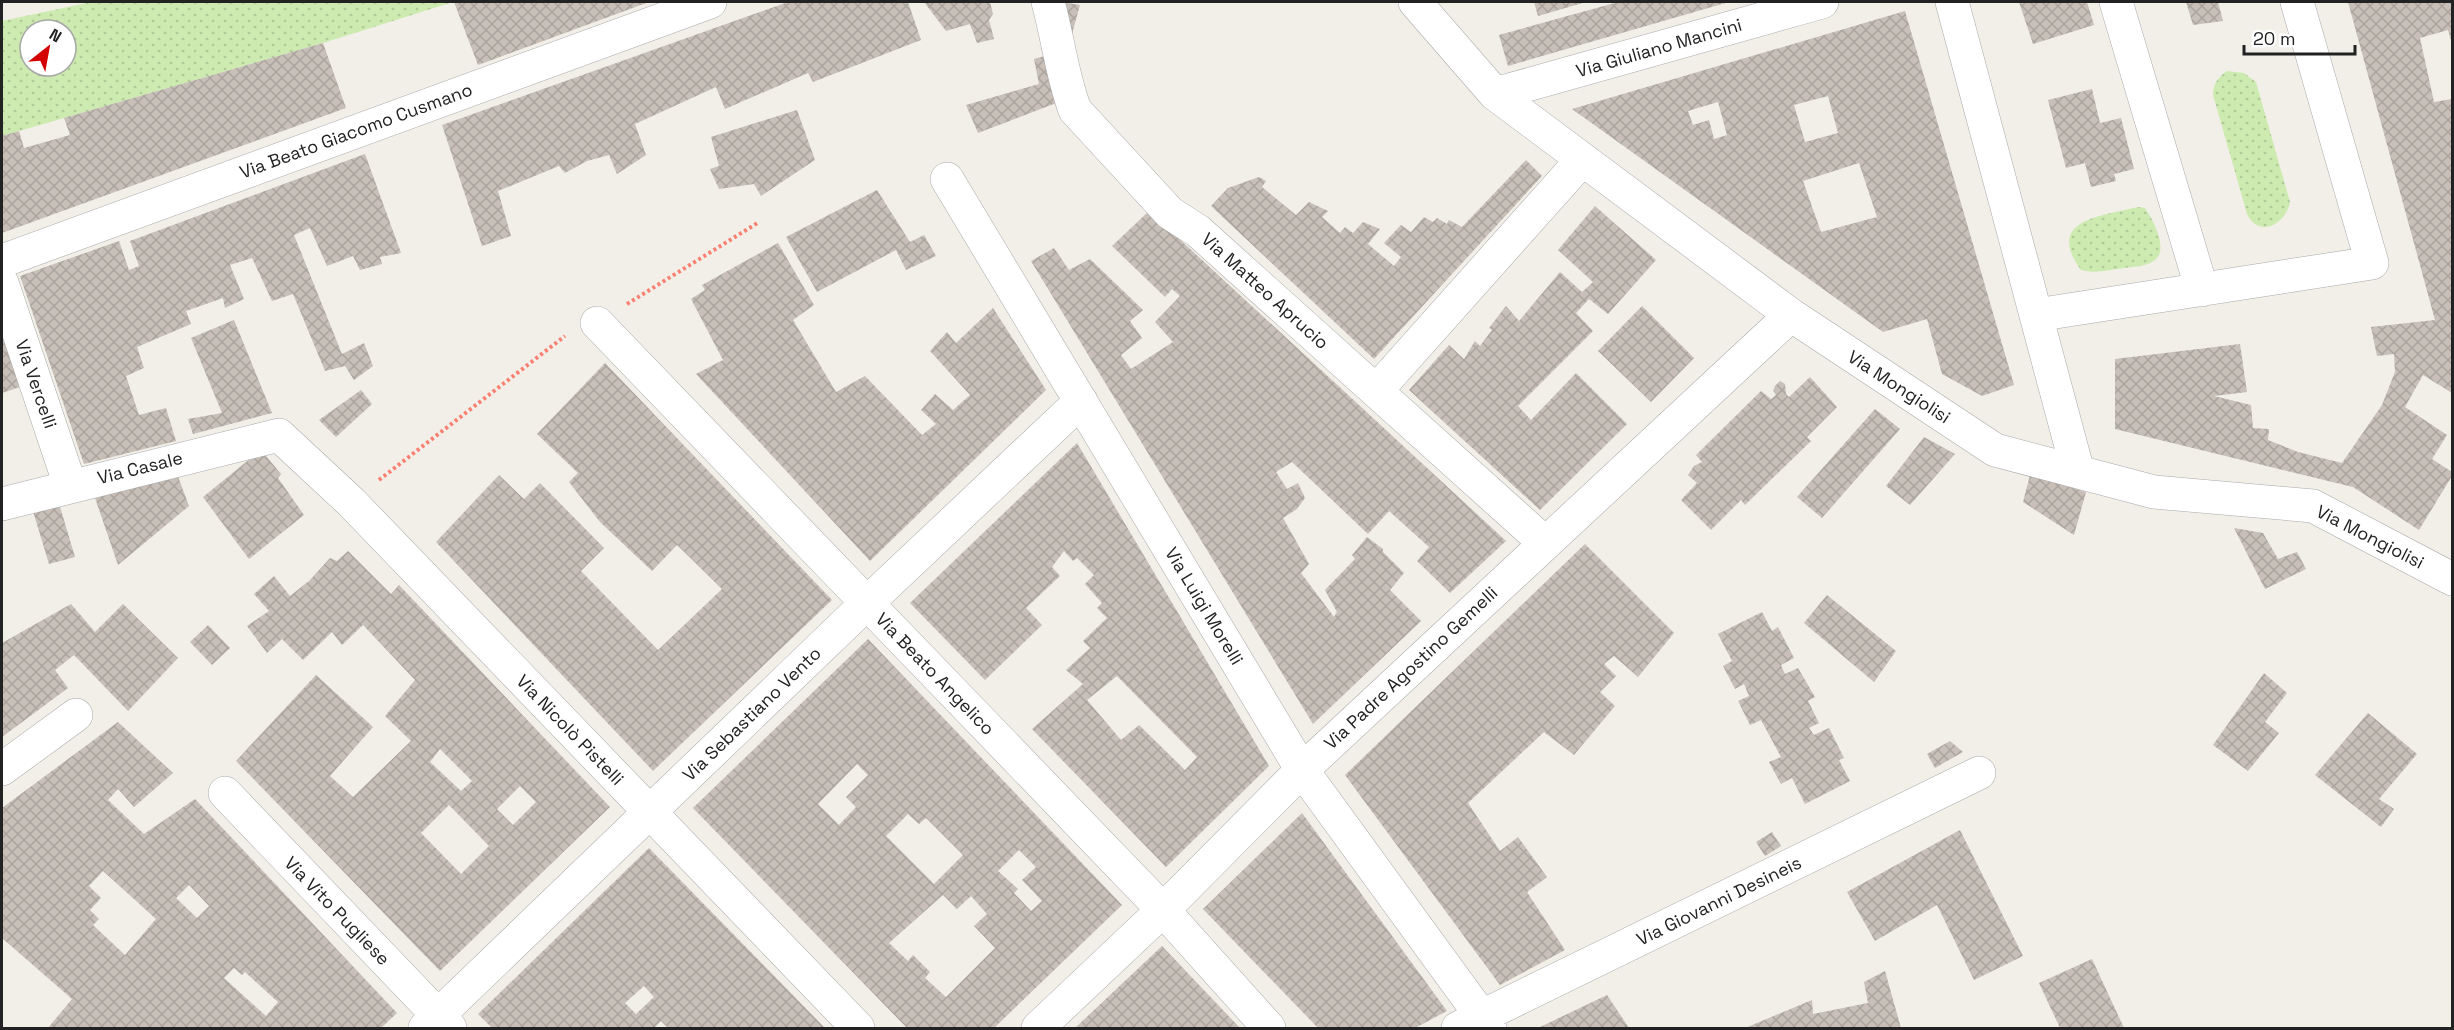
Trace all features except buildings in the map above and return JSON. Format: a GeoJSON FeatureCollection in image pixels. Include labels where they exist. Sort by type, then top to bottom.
{"type":"FeatureCollection","features":[{"type":"Feature","properties":{"kind":"street","name":"Via Beato Giacomo Cusmano"},"geometry":{"type":"LineString","coordinates":[[2,261],[710,2]]}},
{"type":"Feature","properties":{"kind":"street","name":"Via Matteo Aprucio"},"geometry":{"type":"LineString","coordinates":[[1048,2],[1057,33],[1068,91],[1076,110],[1170,213],[1198,231],[1545,543]]}},
{"type":"Feature","properties":{"kind":"street","name":"Via Giuliano Mancini"},"geometry":{"type":"LineString","coordinates":[[1495,94],[1822,2]]}},
{"type":"Feature","properties":{"kind":"street"},"geometry":{"type":"LineString","coordinates":[[1952,2],[2078,472]]}},
{"type":"Feature","properties":{"kind":"street"},"geometry":{"type":"LineString","coordinates":[[2116,2],[2202,290]]}},
{"type":"Feature","properties":{"kind":"street"},"geometry":{"type":"LineString","coordinates":[[2036,315],[2372,263],[2297,2]]}},
{"type":"Feature","properties":{"kind":"street","name":"Via Mongiolisi"},"geometry":{"type":"LineString","coordinates":[[1425,8],[1495,94],[1791,315],[1995,450],[2154,492],[2313,506],[2452,579]]}},
{"type":"Feature","properties":{"kind":"street"},"geometry":{"type":"LineString","coordinates":[[1376,391],[1582,160]]}},
{"type":"Feature","properties":{"kind":"street","name":"Via Luigi Morelli"},"geometry":{"type":"LineString","coordinates":[[947,179],[1302,770],[1477,1025]]}},
{"type":"Feature","properties":{"kind":"street","name":"Via Vercelli"},"geometry":{"type":"LineString","coordinates":[[2,283],[70,485]]}},
{"type":"Feature","properties":{"kind":"street","name":"Via Padre Agostino Gemelli"},"geometry":{"type":"LineString","coordinates":[[1038,1029],[1163,910],[1302,770],[1791,315]]}},
{"type":"Feature","properties":{"kind":"street","name":"Via Beato Angelico"},"geometry":{"type":"LineString","coordinates":[[597,323],[1163,910],[1269,1029]]}},
{"type":"Feature","properties":{"kind":"street","name":"Via Sebastiano Vento"},"geometry":{"type":"LineString","coordinates":[[437,1024],[867,603],[1081,401]]}},
{"type":"Feature","properties":{"kind":"street","name":"Via Casale"},"geometry":{"type":"LineString","coordinates":[[2,504],[70,485],[279,435]]}},
{"type":"Feature","properties":{"kind":"street","name":"Via Nicolò Pistelli"},"geometry":{"type":"LineString","coordinates":[[279,435],[351,502],[858,1029]]}},
{"type":"Feature","properties":{"kind":"street"},"geometry":{"type":"LineString","coordinates":[[2,769],[76,715]]}},
{"type":"Feature","properties":{"kind":"street","name":"Via Giovanni Desineis"},"geometry":{"type":"LineString","coordinates":[[1477,1025],[1979,773]]}},
{"type":"Feature","properties":{"kind":"street","name":"Via Vito Pugliese"},"geometry":{"type":"LineString","coordinates":[[225,793],[437,1024]]}},
{"type":"Feature","properties":{"kind":"path"},"geometry":{"type":"LineString","coordinates":[[351,502],[569,333],[597,323],[759,222]]}},
{"type":"Feature","properties":{"kind":"green space"},"geometry":{"type":"Polygon","coordinates":[[[91,2],[453,2],[323,43],[2,136],[2,21],[91,2]]]}},
{"type":"Feature","properties":{"kind":"green space"},"geometry":{"type":"Polygon","coordinates":[[[2227,71],[2244,73],[2256,82],[2290,202],[2283,217],[2272,226],[2258,226],[2247,214],[2213,95],[2217,81],[2227,71]]]}},
{"type":"Feature","properties":{"kind":"green space"},"geometry":{"type":"Polygon","coordinates":[[[2138,207],[2145,208],[2158,234],[2160,249],[2155,260],[2140,266],[2107,271],[2081,270],[2071,253],[2069,240],[2073,230],[2094,217],[2138,207]]]}}]}
